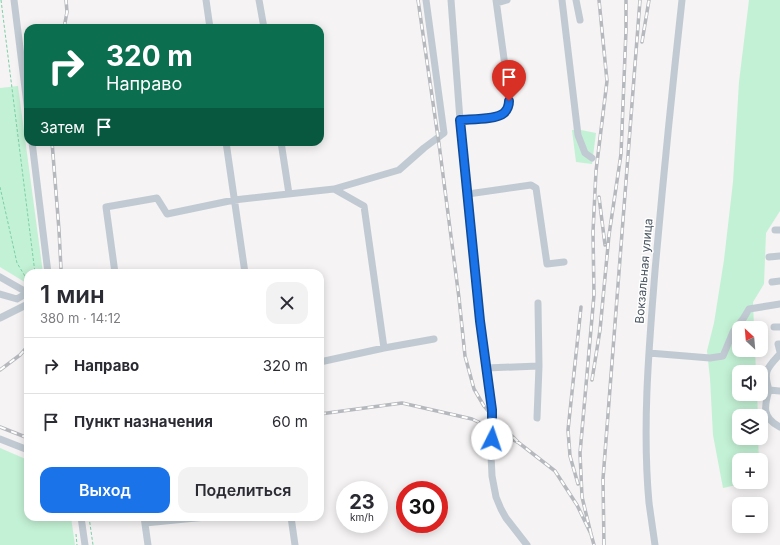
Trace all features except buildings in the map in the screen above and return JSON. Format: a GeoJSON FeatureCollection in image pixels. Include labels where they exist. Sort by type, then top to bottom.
{"type":"FeatureCollection","features":[{"type":"Feature","properties":{"kind":"street"},"geometry":{"type":"LineString","coordinates":[[14,0],[24,80]]}},
{"type":"Feature","properties":{"kind":"street"},"geometry":{"type":"LineString","coordinates":[[206,0],[209,24]]}},
{"type":"Feature","properties":{"kind":"street"},"geometry":{"type":"LineString","coordinates":[[259,0],[263,24]]}},
{"type":"Feature","properties":{"kind":"street"},"geometry":{"type":"LineString","coordinates":[[114,269],[106,207],[157,198],[167,214],[234,200],[334,189],[366,178],[399,170],[444,133],[426,0]]}},
{"type":"Feature","properties":{"kind":"street"},"geometry":{"type":"LineString","coordinates":[[451,0],[460,120],[480,321],[493,417],[491,455],[494,487],[501,509],[506,518],[527,545]]}},
{"type":"Feature","properties":{"kind":"street"},"geometry":{"type":"LineString","coordinates":[[460,120],[494,118],[504,113],[508,106],[508,88],[496,1],[507,0]]}},
{"type":"Feature","properties":{"kind":"street"},"geometry":{"type":"LineString","coordinates":[[562,0],[578,135],[585,153],[592,158]]}},
{"type":"Feature","properties":{"kind":"street"},"geometry":{"type":"LineString","coordinates":[[576,0],[580,20]]}},
{"type":"Feature","properties":{"kind":"street","name":"Вокзальная улица"},"geometry":{"type":"LineString","coordinates":[[655,545],[649,503],[647,407],[649,353],[663,173],[682,0]]}},
{"type":"Feature","properties":{"kind":"street"},"geometry":{"type":"LineString","coordinates":[[32,146],[48,269]]}},
{"type":"Feature","properties":{"kind":"street"},"geometry":{"type":"LineString","coordinates":[[227,146],[244,269]]}},
{"type":"Feature","properties":{"kind":"street"},"geometry":{"type":"LineString","coordinates":[[282,146],[289,194]]}},
{"type":"Feature","properties":{"kind":"street"},"geometry":{"type":"LineString","coordinates":[[468,194],[531,185],[536,188],[547,264],[564,262]]}},
{"type":"Feature","properties":{"kind":"street"},"geometry":{"type":"LineString","coordinates":[[334,189],[364,206],[384,348]]}},
{"type":"Feature","properties":{"kind":"street"},"geometry":{"type":"LineString","coordinates":[[769,257],[780,256]]}},
{"type":"Feature","properties":{"kind":"street"},"geometry":{"type":"LineString","coordinates":[[0,277],[24,291]]}},
{"type":"Feature","properties":{"kind":"street"},"geometry":{"type":"LineString","coordinates":[[772,282],[780,281]]}},
{"type":"Feature","properties":{"kind":"street"},"geometry":{"type":"LineString","coordinates":[[0,294],[18,299],[24,295]]}},
{"type":"Feature","properties":{"kind":"street"},"geometry":{"type":"LineString","coordinates":[[537,418],[539,366],[538,303]]}},
{"type":"Feature","properties":{"kind":"street"},"geometry":{"type":"LineString","coordinates":[[649,353],[710,358],[723,356],[733,332],[749,308],[780,304]]}},
{"type":"Feature","properties":{"kind":"street"},"geometry":{"type":"LineString","coordinates":[[0,318],[24,306]]}},
{"type":"Feature","properties":{"kind":"street"},"geometry":{"type":"LineString","coordinates":[[324,361],[434,339]]}},
{"type":"Feature","properties":{"kind":"street"},"geometry":{"type":"LineString","coordinates":[[768,369],[780,353],[778,344],[780,344]]}},
{"type":"Feature","properties":{"kind":"street"},"geometry":{"type":"LineString","coordinates":[[486,368],[539,366]]}},
{"type":"Feature","properties":{"kind":"street"},"geometry":{"type":"LineString","coordinates":[[768,390],[780,391]]}},
{"type":"Feature","properties":{"kind":"street"},"geometry":{"type":"LineString","coordinates":[[766,401],[767,416],[772,423],[780,427]]}},
{"type":"Feature","properties":{"kind":"street"},"geometry":{"type":"LineString","coordinates":[[0,439],[24,448]]}},
{"type":"Feature","properties":{"kind":"street"},"geometry":{"type":"LineString","coordinates":[[82,521],[85,545]]}},
{"type":"Feature","properties":{"kind":"street"},"geometry":{"type":"LineString","coordinates":[[144,521],[148,545]]}},
{"type":"Feature","properties":{"kind":"street"},"geometry":{"type":"LineString","coordinates":[[292,521],[295,545]]}},
{"type":"Feature","properties":{"kind":"path"},"geometry":{"type":"LineString","coordinates":[[1,0],[35,269]]}},
{"type":"Feature","properties":{"kind":"path"},"geometry":{"type":"LineString","coordinates":[[0,187],[17,263],[24,274]]}},
{"type":"Feature","properties":{"kind":"path"},"geometry":{"type":"LineString","coordinates":[[90,521],[93,545]]}},
{"type":"Feature","properties":{"kind":"green space"},"geometry":{"type":"Polygon","coordinates":[[[749,0],[780,0],[780,211],[766,233],[764,284],[753,302],[754,321],[732,321],[732,357],[755,357],[756,365],[732,365],[732,401],[757,401],[758,409],[732,409],[732,445],[758,445],[759,453],[732,453],[732,486],[723,488],[713,435],[707,351],[714,323],[724,260],[733,182],[739,82],[749,0]]]}},
{"type":"Feature","properties":{"kind":"green space"},"geometry":{"type":"Polygon","coordinates":[[[18,86],[24,131],[24,146],[26,146],[42,269],[24,269],[24,282],[0,267],[0,88],[18,86]]]}},
{"type":"Feature","properties":{"kind":"green space"},"geometry":{"type":"Polygon","coordinates":[[[572,130],[596,133],[592,164],[576,162],[572,130]]]}},
{"type":"Feature","properties":{"kind":"green space"},"geometry":{"type":"Polygon","coordinates":[[[0,448],[24,458],[24,521],[72,521],[75,545],[0,545],[0,448]]]}},
{"type":"Feature","properties":{"kind":"railway"},"geometry":{"type":"LineString","coordinates":[[65,24],[67,12],[66,0]]}},
{"type":"Feature","properties":{"kind":"railway"},"geometry":{"type":"LineString","coordinates":[[418,0],[439,144],[465,356],[474,389],[484,406],[519,443]]}},
{"type":"Feature","properties":{"kind":"railway"},"geometry":{"type":"LineString","coordinates":[[591,534],[582,497],[580,453],[594,295],[593,232],[596,171],[607,81],[599,0]]}},
{"type":"Feature","properties":{"kind":"railway"},"geometry":{"type":"LineString","coordinates":[[592,380],[600,330],[609,235],[621,154],[626,0]]}},
{"type":"Feature","properties":{"kind":"railway"},"geometry":{"type":"LineString","coordinates":[[604,545],[603,479],[640,0]]}},
{"type":"Feature","properties":{"kind":"railway"},"geometry":{"type":"LineString","coordinates":[[642,42],[649,0]]}},
{"type":"Feature","properties":{"kind":"railway"},"geometry":{"type":"LineString","coordinates":[[52,146],[61,269]]}},
{"type":"Feature","properties":{"kind":"railway"},"geometry":{"type":"LineString","coordinates":[[599,197],[605,245]]}},
{"type":"Feature","properties":{"kind":"railway"},"geometry":{"type":"LineString","coordinates":[[578,484],[570,456],[568,430],[581,307]]}},
{"type":"Feature","properties":{"kind":"railway"},"geometry":{"type":"LineString","coordinates":[[0,370],[24,350]]}},
{"type":"Feature","properties":{"kind":"railway"},"geometry":{"type":"LineString","coordinates":[[324,413],[402,403],[472,419],[493,429],[519,443],[555,471],[577,505],[591,534],[594,545]]}},
{"type":"Feature","properties":{"kind":"railway"},"geometry":{"type":"LineString","coordinates":[[0,427],[24,436]]}},
{"type":"Feature","properties":{"kind":"route"},"geometry":{"type":"LineString","coordinates":[[492,439],[493,417],[480,321],[460,120],[494,118],[504,113],[509,101]]}}]}
